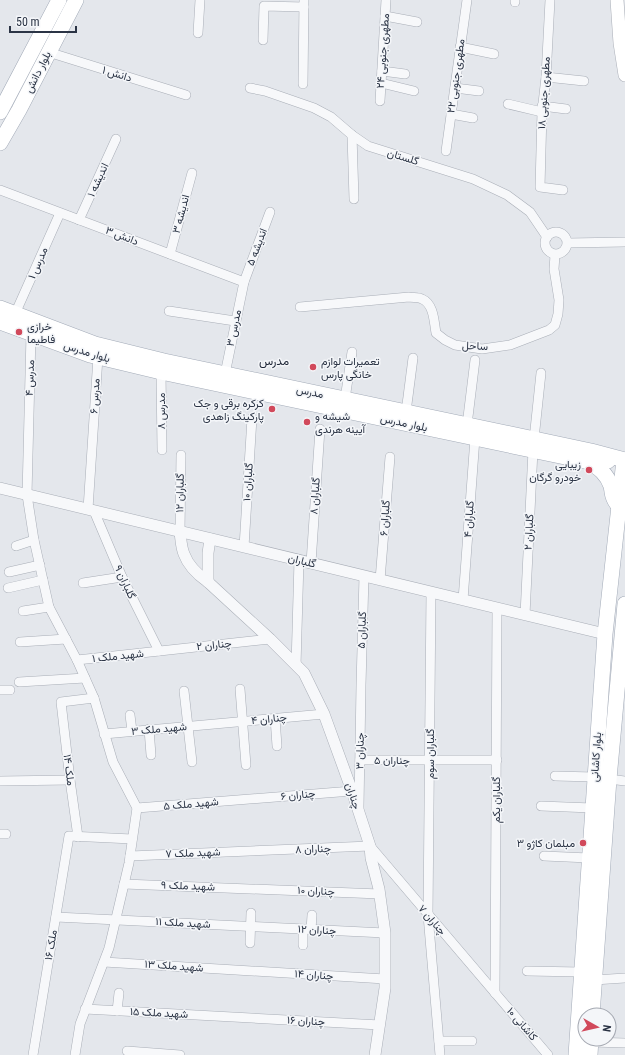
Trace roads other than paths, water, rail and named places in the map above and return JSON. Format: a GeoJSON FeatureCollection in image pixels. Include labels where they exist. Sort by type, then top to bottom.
{"type":"FeatureCollection","features":[{"type":"Feature","properties":{"kind":"main road","name":"بلوار دانش"},"geometry":{"type":"LineString","coordinates":[[0,112],[59,0]]}},
{"type":"Feature","properties":{"kind":"main road","name":"بلوار دانش"},"geometry":{"type":"LineString","coordinates":[[0,143],[19,110],[76,0]]}},
{"type":"Feature","properties":{"kind":"main road"},"geometry":{"type":"LineString","coordinates":[[619,1],[620,43],[625,75]]}},
{"type":"Feature","properties":{"kind":"main road","name":"مدرس"},"geometry":{"type":"LineString","coordinates":[[0,308],[95,344],[225,374],[267,388],[345,399],[406,412],[471,431]]}},
{"type":"Feature","properties":{"kind":"main road","name":"بلوار مدرس"},"geometry":{"type":"LineString","coordinates":[[0,322],[90,355],[161,372],[267,388],[533,444],[589,462],[625,458]]}},
{"type":"Feature","properties":{"kind":"main road"},"geometry":{"type":"LineString","coordinates":[[533,444],[591,451],[625,458]]}},
{"type":"Feature","properties":{"kind":"main road","name":"بلوار کاشانی"},"geometry":{"type":"LineString","coordinates":[[576,1055],[605,634],[625,458]]}},
{"type":"Feature","properties":{"kind":"main road"},"geometry":{"type":"LineString","coordinates":[[589,462],[600,468],[605,474],[611,486],[612,497],[619,507]]}},
{"type":"Feature","properties":{"kind":"main road","name":"بلوار کاشانی"},"geometry":{"type":"LineString","coordinates":[[592,1007],[609,779],[625,604]]}},
{"type":"Feature","properties":{"kind":"main road"},"geometry":{"type":"LineString","coordinates":[[605,634],[623,639]]}},
{"type":"Feature","properties":{"kind":"street"},"geometry":{"type":"LineString","coordinates":[[198,33],[200,0]]}},
{"type":"Feature","properties":{"kind":"street","name":"مطهری جنوبی ۲۴"},"geometry":{"type":"LineString","coordinates":[[380,101],[386,0]]}},
{"type":"Feature","properties":{"kind":"street","name":"مطهری جنوبی ۲۲"},"geometry":{"type":"LineString","coordinates":[[446,151],[467,0]]}},
{"type":"Feature","properties":{"kind":"street","name":"۱۸ مطهری جنوبی"},"geometry":{"type":"LineString","coordinates":[[550,0],[546,77],[542,109],[540,187],[563,190]]}},
{"type":"Feature","properties":{"kind":"street"},"geometry":{"type":"LineString","coordinates":[[263,40],[264,6],[304,3],[303,84]]}},
{"type":"Feature","properties":{"kind":"street"},"geometry":{"type":"LineString","coordinates":[[385,16],[417,22]]}},
{"type":"Feature","properties":{"kind":"street"},"geometry":{"type":"LineString","coordinates":[[460,47],[494,54]]}},
{"type":"Feature","properties":{"kind":"street","name":"دانش ۱"},"geometry":{"type":"LineString","coordinates":[[48,52],[186,95]]}},
{"type":"Feature","properties":{"kind":"street"},"geometry":{"type":"LineString","coordinates":[[382,71],[405,74]]}},
{"type":"Feature","properties":{"kind":"street"},"geometry":{"type":"LineString","coordinates":[[546,77],[584,81]]}},
{"type":"Feature","properties":{"kind":"street"},"geometry":{"type":"LineString","coordinates":[[381,83],[414,91]]}},
{"type":"Feature","properties":{"kind":"street","name":"گلستان"},"geometry":{"type":"LineString","coordinates":[[250,88],[265,91],[314,108],[330,117],[368,146],[473,179],[508,195],[530,212],[547,237]]}},
{"type":"Feature","properties":{"kind":"street"},"geometry":{"type":"LineString","coordinates":[[455,88],[479,91]]}},
{"type":"Feature","properties":{"kind":"street"},"geometry":{"type":"LineString","coordinates":[[508,104],[542,109],[566,109]]}},
{"type":"Feature","properties":{"kind":"street"},"geometry":{"type":"LineString","coordinates":[[451,114],[474,118]]}},
{"type":"Feature","properties":{"kind":"street"},"geometry":{"type":"LineString","coordinates":[[352,135],[354,200]]}},
{"type":"Feature","properties":{"kind":"street","name":"اندیشه ۱"},"geometry":{"type":"LineString","coordinates":[[79,220],[116,139]]}},
{"type":"Feature","properties":{"kind":"street","name":"اندیشه ۳"},"geometry":{"type":"LineString","coordinates":[[170,254],[192,173]]}},
{"type":"Feature","properties":{"kind":"street","name":"دانش ۳"},"geometry":{"type":"LineString","coordinates":[[0,190],[244,282]]}},
{"type":"Feature","properties":{"kind":"street","name":"اندیشه ۵"},"geometry":{"type":"LineString","coordinates":[[244,282],[270,212]]}},
{"type":"Feature","properties":{"kind":"street","name":"مدرس ۱"},"geometry":{"type":"LineString","coordinates":[[15,314],[60,213]]}},
{"type":"Feature","properties":{"kind":"street"},"geometry":{"type":"LineString","coordinates":[[552,232],[560,233],[566,238],[568,243],[564,252],[559,255],[549,253],[544,244],[547,237],[552,232]]}},
{"type":"Feature","properties":{"kind":"street"},"geometry":{"type":"LineString","coordinates":[[568,243],[625,242]]}},
{"type":"Feature","properties":{"kind":"street","name":"ساحل"},"geometry":{"type":"LineString","coordinates":[[300,307],[409,297],[422,299],[430,305],[434,317],[436,333],[445,340],[455,345],[482,348],[510,345],[549,330],[555,324],[558,314],[559,300],[554,269],[555,255]]}},
{"type":"Feature","properties":{"kind":"street","name":"مدرس ۳"},"geometry":{"type":"LineString","coordinates":[[225,374],[244,282]]}},
{"type":"Feature","properties":{"kind":"street"},"geometry":{"type":"LineString","coordinates":[[169,311],[236,321]]}},
{"type":"Feature","properties":{"kind":"street","name":"مدرس ۴"},"geometry":{"type":"LineString","coordinates":[[31,334],[27,495],[34,540],[49,607],[77,660],[94,698],[113,762],[137,808]]}},
{"type":"Feature","properties":{"kind":"street"},"geometry":{"type":"LineString","coordinates":[[345,399],[352,352]]}},
{"type":"Feature","properties":{"kind":"street","name":"مدرس ۶"},"geometry":{"type":"LineString","coordinates":[[91,510],[93,436],[98,357]]}},
{"type":"Feature","properties":{"kind":"street"},"geometry":{"type":"LineString","coordinates":[[406,412],[413,358]]}},
{"type":"Feature","properties":{"kind":"street","name":"گلباران ۴"},"geometry":{"type":"LineString","coordinates":[[463,600],[475,360]]}},
{"type":"Feature","properties":{"kind":"street","name":"مدرس ۸"},"geometry":{"type":"LineString","coordinates":[[161,372],[162,450]]}},
{"type":"Feature","properties":{"kind":"street","name":"گلباران ۲"},"geometry":{"type":"LineString","coordinates":[[525,615],[533,444],[541,373]]}},
{"type":"Feature","properties":{"kind":"street","name":"گلباران ۱۰"},"geometry":{"type":"LineString","coordinates":[[244,547],[252,418]]}},
{"type":"Feature","properties":{"kind":"street","name":"گلباران ۸"},"geometry":{"type":"LineString","coordinates":[[311,563],[320,429]]}},
{"type":"Feature","properties":{"kind":"street","name":"گلباران ۱۲"},"geometry":{"type":"LineString","coordinates":[[180,532],[181,455]]}},
{"type":"Feature","properties":{"kind":"street","name":"گلباران ۶"},"geometry":{"type":"LineString","coordinates":[[380,580],[390,457]]}},
{"type":"Feature","properties":{"kind":"street","name":"گلباران"},"geometry":{"type":"LineString","coordinates":[[0,488],[605,634]]}},
{"type":"Feature","properties":{"kind":"street","name":"۹ گلباران"},"geometry":{"type":"LineString","coordinates":[[91,510],[159,651]]}},
{"type":"Feature","properties":{"kind":"street","name":"چناران"},"geometry":{"type":"LineString","coordinates":[[180,532],[184,554],[190,565],[200,576],[270,639],[304,674],[324,714],[370,846],[380,894],[384,933],[385,988],[375,1055]]}},
{"type":"Feature","properties":{"kind":"street"},"geometry":{"type":"LineString","coordinates":[[208,582],[208,553],[210,539]]}},
{"type":"Feature","properties":{"kind":"street"},"geometry":{"type":"LineString","coordinates":[[16,546],[34,540]]}},
{"type":"Feature","properties":{"kind":"street"},"geometry":{"type":"LineString","coordinates":[[296,666],[299,560]]}},
{"type":"Feature","properties":{"kind":"street"},"geometry":{"type":"LineString","coordinates":[[9,572],[40,565]]}},
{"type":"Feature","properties":{"kind":"street","name":"گلباران ۵"},"geometry":{"type":"LineString","coordinates":[[361,685],[364,576]]}},
{"type":"Feature","properties":{"kind":"street"},"geometry":{"type":"LineString","coordinates":[[84,583],[122,577]]}},
{"type":"Feature","properties":{"kind":"street"},"geometry":{"type":"LineString","coordinates":[[8,588],[43,580]]}},
{"type":"Feature","properties":{"kind":"street","name":"گلباران سوم"},"geometry":{"type":"LineString","coordinates":[[431,592],[428,915],[440,1055]]}},
{"type":"Feature","properties":{"kind":"street"},"geometry":{"type":"LineString","coordinates":[[23,611],[49,607]]}},
{"type":"Feature","properties":{"kind":"street","name":"گلباران یکم"},"geometry":{"type":"LineString","coordinates":[[495,993],[497,608]]}},
{"type":"Feature","properties":{"kind":"street"},"geometry":{"type":"LineString","coordinates":[[20,642],[66,639]]}},
{"type":"Feature","properties":{"kind":"street","name":"۲ چناران"},"geometry":{"type":"LineString","coordinates":[[159,651],[270,639]]}},
{"type":"Feature","properties":{"kind":"street","name":"۱ شهید ملک"},"geometry":{"type":"LineString","coordinates":[[77,660],[159,651]]}},
{"type":"Feature","properties":{"kind":"street"},"geometry":{"type":"LineString","coordinates":[[19,682],[85,678]]}},
{"type":"Feature","properties":{"kind":"street","name":"چناران ۳"},"geometry":{"type":"LineString","coordinates":[[359,816],[361,685]]}},
{"type":"Feature","properties":{"kind":"street"},"geometry":{"type":"LineString","coordinates":[[240,689],[246,765]]}},
{"type":"Feature","properties":{"kind":"street"},"geometry":{"type":"LineString","coordinates":[[0,690],[10,690]]}},
{"type":"Feature","properties":{"kind":"street"},"geometry":{"type":"LineString","coordinates":[[184,691],[192,762]]}},
{"type":"Feature","properties":{"kind":"street","name":"ملک ۱۴"},"geometry":{"type":"LineString","coordinates":[[74,836],[70,780],[61,702],[94,698]]}},
{"type":"Feature","properties":{"kind":"street","name":"۴ چناران"},"geometry":{"type":"LineString","coordinates":[[214,724],[324,714]]}},
{"type":"Feature","properties":{"kind":"street"},"geometry":{"type":"LineString","coordinates":[[130,715],[132,731]]}},
{"type":"Feature","properties":{"kind":"street"},"geometry":{"type":"LineString","coordinates":[[275,718],[277,746]]}},
{"type":"Feature","properties":{"kind":"street","name":"۳ شهید ملک"},"geometry":{"type":"LineString","coordinates":[[104,734],[214,724]]}},
{"type":"Feature","properties":{"kind":"street"},"geometry":{"type":"LineString","coordinates":[[150,730],[151,755]]}},
{"type":"Feature","properties":{"kind":"street","name":"۵ چناران"},"geometry":{"type":"LineString","coordinates":[[360,760],[496,760]]}},
{"type":"Feature","properties":{"kind":"street"},"geometry":{"type":"LineString","coordinates":[[555,776],[594,777]]}},
{"type":"Feature","properties":{"kind":"street"},"geometry":{"type":"LineString","coordinates":[[609,779],[625,781]]}},
{"type":"Feature","properties":{"kind":"street"},"geometry":{"type":"LineString","coordinates":[[0,782],[70,780]]}},
{"type":"Feature","properties":{"kind":"street","name":"چناران ۶"},"geometry":{"type":"LineString","coordinates":[[244,800],[352,791]]}},
{"type":"Feature","properties":{"kind":"street","name":"شهید ملک ۵"},"geometry":{"type":"LineString","coordinates":[[137,808],[244,800]]}},
{"type":"Feature","properties":{"kind":"street"},"geometry":{"type":"LineString","coordinates":[[541,806],[592,808]]}},
{"type":"Feature","properties":{"kind":"street"},"geometry":{"type":"LineString","coordinates":[[75,1055],[80,1024],[109,948],[130,856],[137,808]]}},
{"type":"Feature","properties":{"kind":"street"},"geometry":{"type":"LineString","coordinates":[[74,836],[132,839]]}},
{"type":"Feature","properties":{"kind":"street","name":"ملک ۱۶"},"geometry":{"type":"LineString","coordinates":[[32,1055],[56,917],[74,836]]}},
{"type":"Feature","properties":{"kind":"street","name":"چناران ۷"},"geometry":{"type":"LineString","coordinates":[[370,846],[495,993]]}},
{"type":"Feature","properties":{"kind":"street","name":"چناران ۸"},"geometry":{"type":"LineString","coordinates":[[255,851],[370,846]]}},
{"type":"Feature","properties":{"kind":"street","name":"شهید ملک ۷"},"geometry":{"type":"LineString","coordinates":[[130,856],[255,851]]}},
{"type":"Feature","properties":{"kind":"street"},"geometry":{"type":"LineString","coordinates":[[544,856],[589,858]]}},
{"type":"Feature","properties":{"kind":"street","name":"شهید ملک ۹"},"geometry":{"type":"LineString","coordinates":[[124,884],[252,889]]}},
{"type":"Feature","properties":{"kind":"street","name":"چناران ۱۰"},"geometry":{"type":"LineString","coordinates":[[252,889],[380,894]]}},
{"type":"Feature","properties":{"kind":"street"},"geometry":{"type":"LineString","coordinates":[[250,943],[251,913]]}},
{"type":"Feature","properties":{"kind":"street"},"geometry":{"type":"LineString","coordinates":[[303,945],[312,915]]}},
{"type":"Feature","properties":{"kind":"street","name":"شهید ملک ۱۱"},"geometry":{"type":"LineString","coordinates":[[56,917],[250,926]]}},
{"type":"Feature","properties":{"kind":"street","name":"چناران ۱۲"},"geometry":{"type":"LineString","coordinates":[[250,926],[384,933]]}},
{"type":"Feature","properties":{"kind":"street","name":"شهید ملک ۱۳"},"geometry":{"type":"LineString","coordinates":[[104,962],[244,971]]}},
{"type":"Feature","properties":{"kind":"street","name":"چناران ۱۴"},"geometry":{"type":"LineString","coordinates":[[244,971],[385,979]]}},
{"type":"Feature","properties":{"kind":"street"},"geometry":{"type":"LineString","coordinates":[[527,971],[581,972]]}},
{"type":"Feature","properties":{"kind":"street"},"geometry":{"type":"LineString","coordinates":[[594,980],[625,978]]}},
{"type":"Feature","properties":{"kind":"street"},"geometry":{"type":"LineString","coordinates":[[117,1011],[119,993]]}},
{"type":"Feature","properties":{"kind":"street","name":"۱۰ کاشانی"},"geometry":{"type":"LineString","coordinates":[[495,993],[548,1055]]}},
{"type":"Feature","properties":{"kind":"street","name":"شهید ملک ۱۵"},"geometry":{"type":"LineString","coordinates":[[85,1009],[232,1017]]}},
{"type":"Feature","properties":{"kind":"street","name":"چناران ۱۶"},"geometry":{"type":"LineString","coordinates":[[232,1017],[380,1025]]}},
{"type":"Feature","properties":{"kind":"street"},"geometry":{"type":"LineString","coordinates":[[439,1041],[472,1041]]}},
{"type":"Feature","properties":{"kind":"street"},"geometry":{"type":"LineString","coordinates":[[127,1052],[180,1055]]}},
{"type":"Feature","properties":{"kind":"place","name":"خرازی فاطیما"},"geometry":{"type":"Point","coordinates":[19,332]}},
{"type":"Feature","properties":{"kind":"place","name":"تعمیرات لوازم خانگی پارس"},"geometry":{"type":"Point","coordinates":[313,367]}},
{"type":"Feature","properties":{"kind":"place","name":"کرکره برقی و جک پارکینگ زاهدی"},"geometry":{"type":"Point","coordinates":[272,409]}},
{"type":"Feature","properties":{"kind":"place","name":"شیشه و آیینه هرندی"},"geometry":{"type":"Point","coordinates":[307,422]}},
{"type":"Feature","properties":{"kind":"place","name":"زیبایی خودرو گرگان"},"geometry":{"type":"Point","coordinates":[589,470]}},
{"type":"Feature","properties":{"kind":"place","name":"مبلمان کاژو ۳"},"geometry":{"type":"Point","coordinates":[583,843]}},
{"type":"Feature","properties":{"kind":"district","name":"مدرس"},"geometry":{"type":"Point","coordinates":[274,361]}}]}
